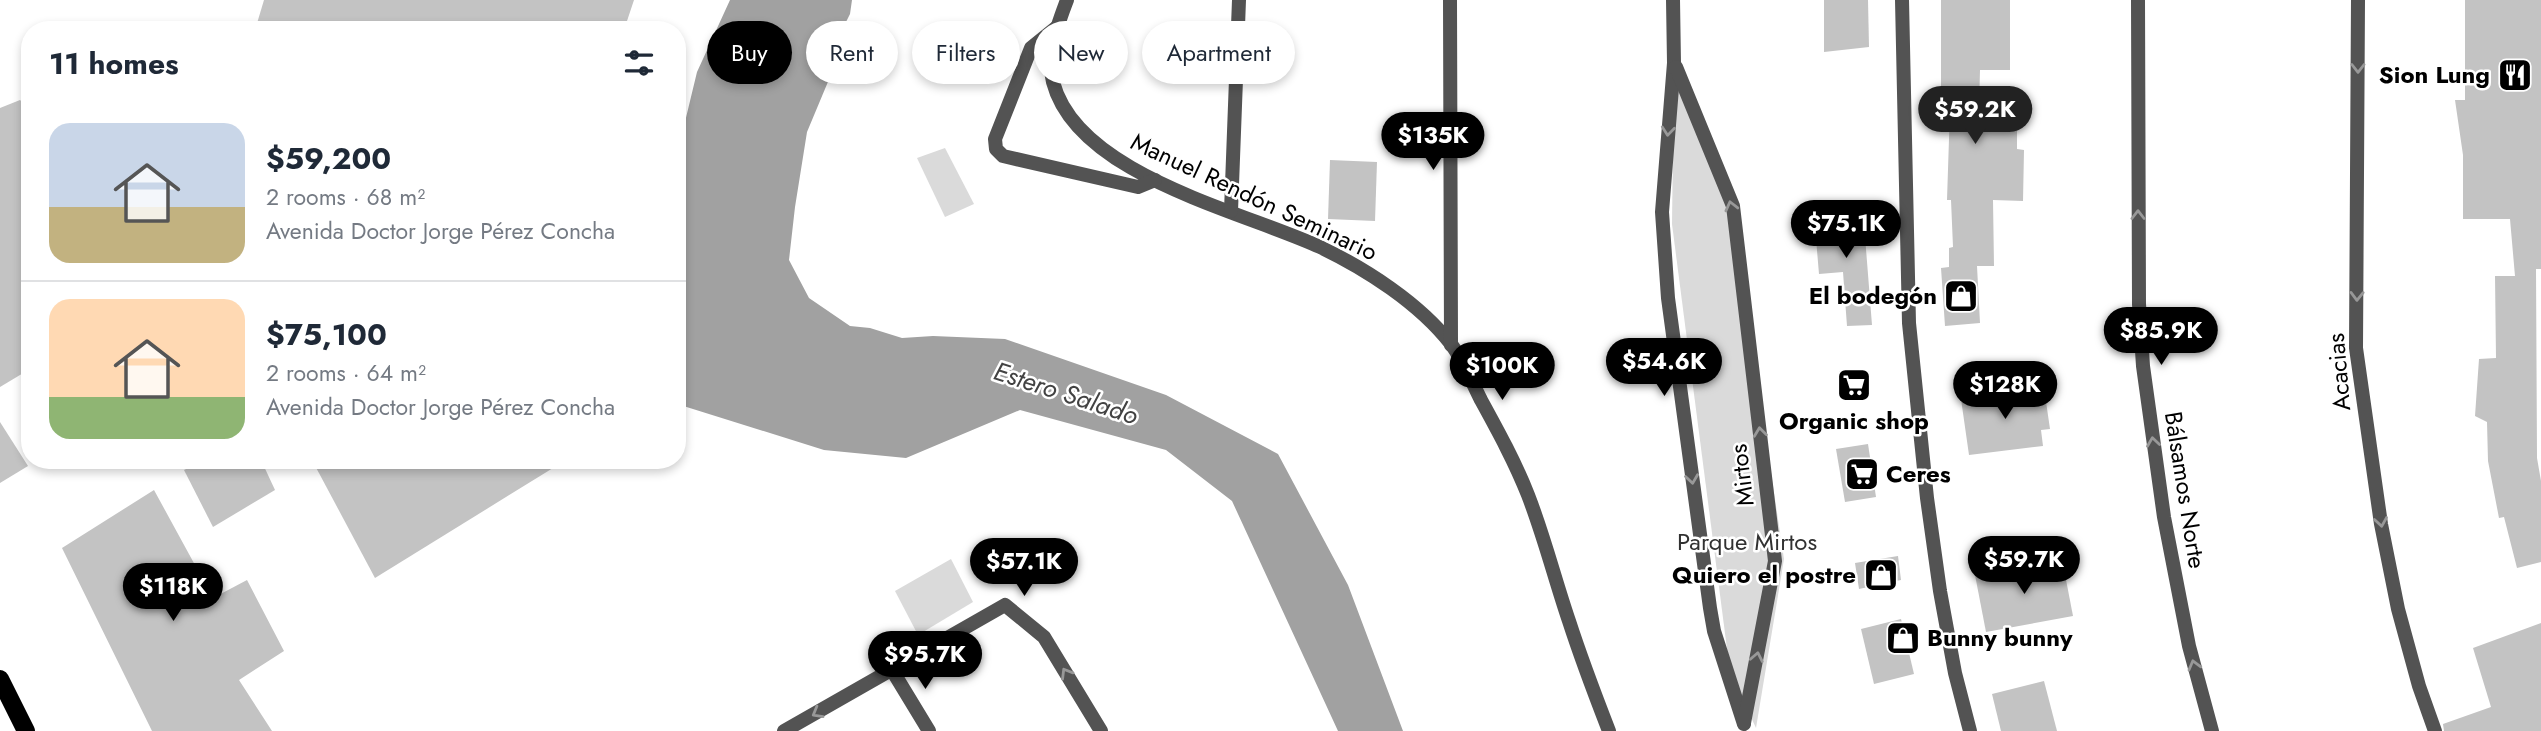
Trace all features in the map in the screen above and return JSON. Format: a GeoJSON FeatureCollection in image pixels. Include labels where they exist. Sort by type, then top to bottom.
{"type":"FeatureCollection","features":[{"type":"Feature","properties":{"kind":"main road"},"geometry":{"type":"LineString","coordinates":[[0,679],[26,731]]}},
{"type":"Feature","properties":{"kind":"street","name":"Manuel Rendón Seminario"},"geometry":{"type":"LineString","coordinates":[[1059,21],[1067,0]]}},
{"type":"Feature","properties":{"kind":"street"},"geometry":{"type":"LineString","coordinates":[[1231,211],[1239,0]]}},
{"type":"Feature","properties":{"kind":"street"},"geometry":{"type":"LineString","coordinates":[[1450,0],[1451,345]]}},
{"type":"Feature","properties":{"kind":"street","name":"Mirtos"},"geometry":{"type":"LineString","coordinates":[[1673,0],[1674,63],[1662,197],[1668,298],[1714,631],[1743,727]]}},
{"type":"Feature","properties":{"kind":"street"},"geometry":{"type":"LineString","coordinates":[[1902,0],[1909,323],[1927,498],[1940,591],[1955,673],[1970,731]]}},
{"type":"Feature","properties":{"kind":"street","name":"Bálsamos Norte"},"geometry":{"type":"LineString","coordinates":[[2138,0],[2138,260],[2143,366],[2164,517],[2189,646],[2212,731]]}},
{"type":"Feature","properties":{"kind":"street","name":"Acacias"},"geometry":{"type":"LineString","coordinates":[[2358,0],[2356,348],[2381,524],[2398,609],[2419,686],[2435,731]]}},
{"type":"Feature","properties":{"kind":"street"},"geometry":{"type":"LineString","coordinates":[[1034,46],[995,139],[996,149],[1003,156],[1138,187],[1155,180]]}},
{"type":"Feature","properties":{"kind":"street","name":"Mirtos"},"geometry":{"type":"LineString","coordinates":[[1674,63],[1732,206],[1775,561],[1743,727]]}},
{"type":"Feature","properties":{"kind":"street","name":"Manuel Rendón Seminario"},"geometry":{"type":"LineString","coordinates":[[1055,84],[1070,118],[1107,152],[1155,180],[1317,246],[1353,264],[1400,296],[1451,345],[1506,447],[1528,496],[1570,625],[1609,731]]}},
{"type":"Feature","properties":{"kind":"street"},"geometry":{"type":"LineString","coordinates":[[784,731],[1005,605],[1044,637],[1101,731]]}},
{"type":"Feature","properties":{"kind":"street"},"geometry":{"type":"LineString","coordinates":[[892,670],[929,731]]}},
{"type":"Feature","properties":{"kind":"green space","name":"Parque Mirtos"},"geometry":{"type":"Polygon","coordinates":[[[1674,63],[1731,206],[1784,559],[1756,728],[1730,672],[1672,224],[1674,63]]]}},
{"type":"Feature","properties":{"kind":"green space"},"geometry":{"type":"Polygon","coordinates":[[[945,148],[974,204],[945,217],[917,158],[945,148]]]}},
{"type":"Feature","properties":{"kind":"green space"},"geometry":{"type":"Polygon","coordinates":[[[951,559],[973,602],[918,635],[895,591],[951,559]]]}},
{"type":"Feature","properties":{"kind":"water","name":"Estero Salado"},"geometry":{"type":"Polygon","coordinates":[[[730,0],[852,0],[846,21],[806,21],[806,84],[827,84],[807,132],[789,260],[809,298],[850,326],[870,328],[902,338],[933,336],[1005,339],[1166,395],[1278,454],[1348,585],[1403,731],[1338,731],[1232,501],[1166,450],[1020,410],[906,458],[824,450],[686,407],[686,118],[697,72],[707,50],[707,84],[792,84],[792,21],[720,21],[730,0]]]}},
{"type":"Feature","properties":{"kind":"building"},"geometry":{"type":"Polygon","coordinates":[[[264,0],[634,0],[627,21],[258,21],[264,0]]]}},
{"type":"Feature","properties":{"kind":"building"},"geometry":{"type":"Polygon","coordinates":[[[1824,0],[1868,0],[1869,47],[1824,52],[1824,0]]]}},
{"type":"Feature","properties":{"kind":"building"},"geometry":{"type":"Polygon","coordinates":[[[1941,0],[2010,0],[2010,70],[1980,70],[1979,108],[2017,107],[2017,149],[2024,150],[2023,201],[1993,200],[1994,266],[1977,266],[1980,323],[1945,326],[1941,268],[1949,267],[1949,248],[1953,247],[1951,200],[1947,200],[1950,108],[1941,108],[1941,0]]]}},
{"type":"Feature","properties":{"kind":"building"},"geometry":{"type":"Polygon","coordinates":[[[2465,0],[2541,0],[2541,269],[2536,269],[2537,458],[2541,481],[2541,562],[2517,568],[2504,517],[2499,518],[2488,461],[2487,422],[2475,416],[2479,359],[2496,358],[2495,276],[2515,276],[2510,219],[2463,219],[2463,155],[2455,100],[2465,100],[2465,0]]]}},
{"type":"Feature","properties":{"kind":"building"},"geometry":{"type":"Polygon","coordinates":[[[21,101],[21,374],[0,387],[0,108],[21,101]]]}},
{"type":"Feature","properties":{"kind":"building"},"geometry":{"type":"Polygon","coordinates":[[[1330,160],[1377,162],[1375,221],[1328,219],[1330,160]]]}},
{"type":"Feature","properties":{"kind":"building"},"geometry":{"type":"Polygon","coordinates":[[[1863,211],[1872,325],[1847,326],[1843,272],[1819,274],[1814,215],[1863,211]]]}},
{"type":"Feature","properties":{"kind":"building"},"geometry":{"type":"Polygon","coordinates":[[[2044,388],[2050,429],[2041,430],[2043,446],[1969,455],[1961,399],[2044,388]]]}},
{"type":"Feature","properties":{"kind":"building"},"geometry":{"type":"Polygon","coordinates":[[[0,422],[21,455],[23,469],[0,483],[0,422]]]}},
{"type":"Feature","properties":{"kind":"building"},"geometry":{"type":"Polygon","coordinates":[[[1868,444],[1876,497],[1845,502],[1836,449],[1868,444]]]}},
{"type":"Feature","properties":{"kind":"building"},"geometry":{"type":"Polygon","coordinates":[[[265,469],[275,490],[213,527],[184,470],[265,469]]]}},
{"type":"Feature","properties":{"kind":"building"},"geometry":{"type":"Polygon","coordinates":[[[317,469],[551,469],[375,578],[317,469]]]}},
{"type":"Feature","properties":{"kind":"building"},"geometry":{"type":"Polygon","coordinates":[[[154,490],[213,598],[247,580],[284,651],[239,680],[272,731],[152,731],[62,548],[154,490]]]}},
{"type":"Feature","properties":{"kind":"building"},"geometry":{"type":"Polygon","coordinates":[[[1898,556],[1901,580],[1859,589],[1855,563],[1898,556]]]}},
{"type":"Feature","properties":{"kind":"building"},"geometry":{"type":"Polygon","coordinates":[[[2062,559],[2073,616],[1986,632],[1975,575],[2062,559]]]}},
{"type":"Feature","properties":{"kind":"building"},"geometry":{"type":"Polygon","coordinates":[[[1901,619],[1914,674],[1874,684],[1861,629],[1901,619]]]}},
{"type":"Feature","properties":{"kind":"building"},"geometry":{"type":"Polygon","coordinates":[[[2541,623],[2541,731],[2444,731],[2443,724],[2491,707],[2473,648],[2541,623]]]}},
{"type":"Feature","properties":{"kind":"building"},"geometry":{"type":"Polygon","coordinates":[[[2044,681],[2057,731],[2001,731],[1992,694],[2044,681]]]}},
{"type":"Feature","properties":{"kind":"place","name":"Sion Lung"},"geometry":{"type":"Point","coordinates":[2515,75]}},
{"type":"Feature","properties":{"kind":"place","name":"El bodegón"},"geometry":{"type":"Point","coordinates":[1961,296]}},
{"type":"Feature","properties":{"kind":"place","name":"Organic shop"},"geometry":{"type":"Point","coordinates":[1854,385]}},
{"type":"Feature","properties":{"kind":"place","name":"Ceres"},"geometry":{"type":"Point","coordinates":[1862,474]}},
{"type":"Feature","properties":{"kind":"place","name":"Quiero el postre"},"geometry":{"type":"Point","coordinates":[1881,575]}},
{"type":"Feature","properties":{"kind":"place","name":"Bunny bunny"},"geometry":{"type":"Point","coordinates":[1903,638]}}]}
